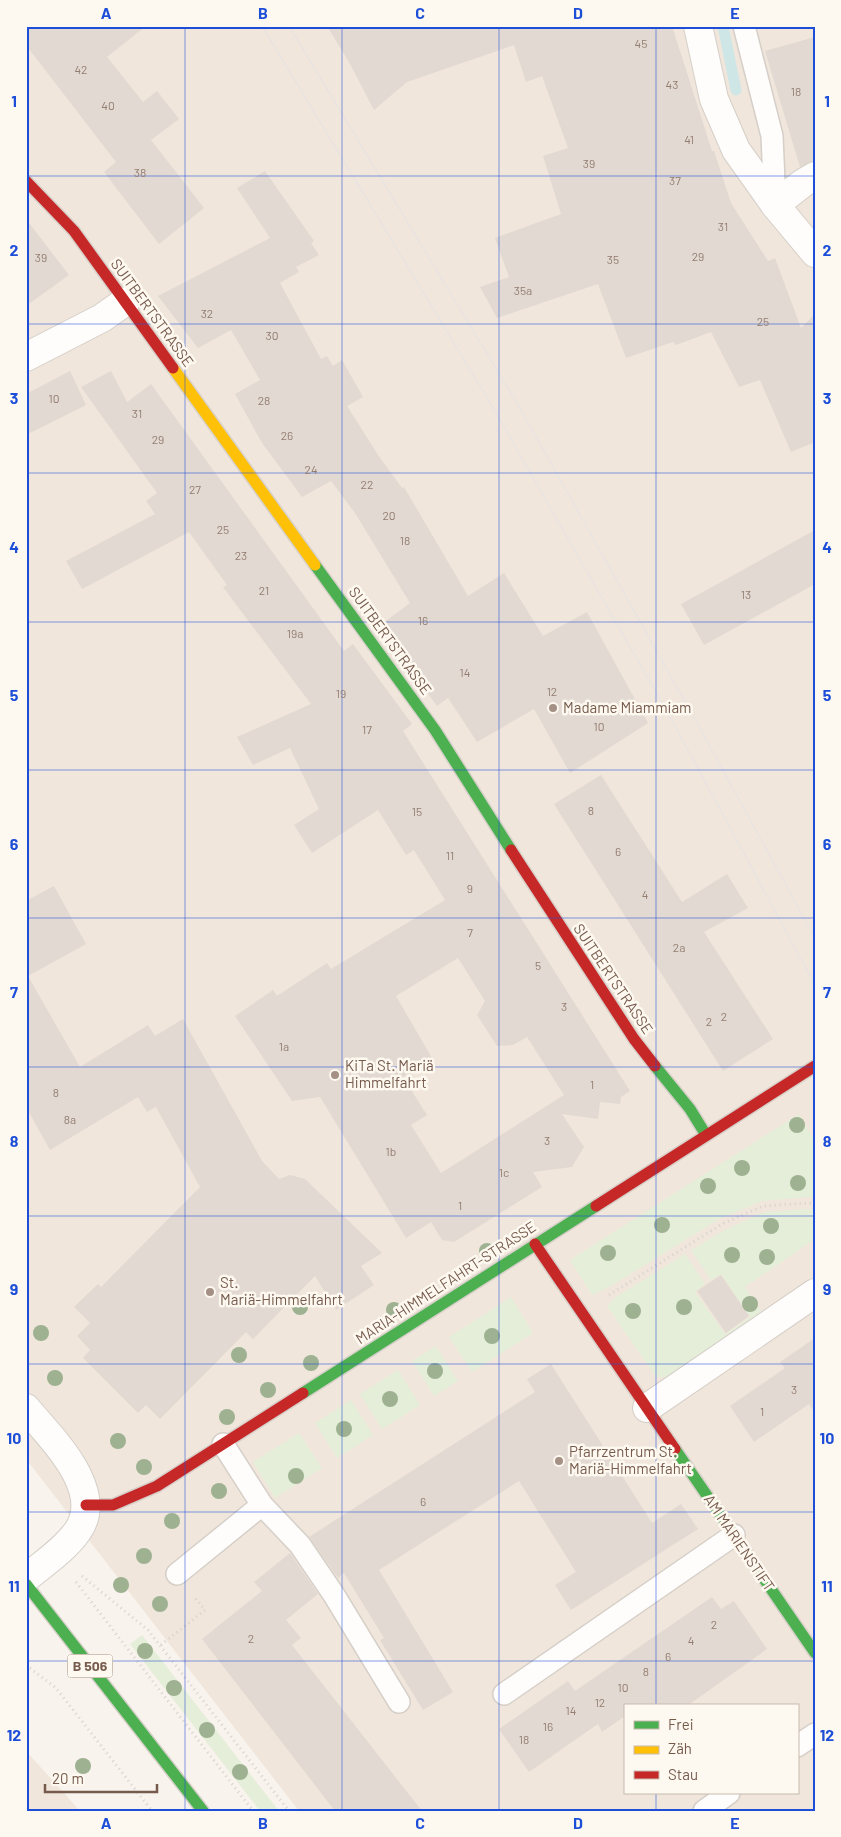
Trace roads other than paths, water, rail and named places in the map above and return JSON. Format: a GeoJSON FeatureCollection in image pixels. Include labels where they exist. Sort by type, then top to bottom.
{"type":"FeatureCollection","features":[{"type":"Feature","properties":{"kind":"street"},"geometry":{"type":"LineString","coordinates":[[698,26],[714,99],[736,150],[775,206],[815,253]]}},
{"type":"Feature","properties":{"kind":"street"},"geometry":{"type":"LineString","coordinates":[[775,206],[815,176]]}},
{"type":"Feature","properties":{"kind":"street","name":"SUITBERTSTRASSE"},"geometry":{"type":"LineString","coordinates":[[26,181],[74,231],[435,730],[634,1039],[690,1109],[706,1135]]}},
{"type":"Feature","properties":{"kind":"street"},"geometry":{"type":"LineString","coordinates":[[26,357],[102,318],[126,301]]}},
{"type":"Feature","properties":{"kind":"street","name":"MARIA-HIMMELFAHRT-STRASSE"},"geometry":{"type":"LineString","coordinates":[[86,1505],[113,1505],[157,1486],[815,1066]]}},
{"type":"Feature","properties":{"kind":"street","name":"AM MARIENSTIFT"},"geometry":{"type":"LineString","coordinates":[[535,1244],[815,1653]]}},
{"type":"Feature","properties":{"kind":"street"},"geometry":{"type":"LineString","coordinates":[[647,1408],[815,1293]]}},
{"type":"Feature","properties":{"kind":"street"},"geometry":{"type":"LineString","coordinates":[[26,1408],[72,1466],[84,1489],[86,1505],[84,1519],[78,1531],[55,1554],[26,1578]]}},
{"type":"Feature","properties":{"kind":"street","name":"B 506"},"geometry":{"type":"LineString","coordinates":[[26,1584],[203,1811]]}},
{"type":"Feature","properties":{"kind":"lane"},"geometry":{"type":"LineString","coordinates":[[744,26],[772,136],[775,206]]}},
{"type":"Feature","properties":{"kind":"lane"},"geometry":{"type":"LineString","coordinates":[[223,1444],[262,1505],[300,1545],[334,1595],[399,1702]]}},
{"type":"Feature","properties":{"kind":"lane"},"geometry":{"type":"LineString","coordinates":[[177,1574],[262,1505]]}},
{"type":"Feature","properties":{"kind":"lane"},"geometry":{"type":"LineString","coordinates":[[504,1694],[734,1535]]}},
{"type":"Feature","properties":{"kind":"lane"},"geometry":{"type":"LineString","coordinates":[[798,1745],[815,1734]]}},
{"type":"Feature","properties":{"kind":"lane"},"geometry":{"type":"LineString","coordinates":[[704,1811],[728,1794]]}},
{"type":"Feature","properties":{"kind":"waterway"},"geometry":{"type":"LineString","coordinates":[[723,26],[736,90]]}},
{"type":"Feature","properties":{"kind":"tram line"},"geometry":{"type":"LineString","coordinates":[[262,26],[492,406],[668,713],[815,985]]}},
{"type":"Feature","properties":{"kind":"tram line"},"geometry":{"type":"LineString","coordinates":[[289,26],[521,410],[815,938]]}},
{"type":"Feature","properties":{"kind":"place","name":"Madame Miammiam"},"geometry":{"type":"Point","coordinates":[553,708]}},
{"type":"Feature","properties":{"kind":"place","name":"KiTa St. Mariä Himmelfahrt"},"geometry":{"type":"Point","coordinates":[335,1075]}},
{"type":"Feature","properties":{"kind":"place","name":"St. Mariä-Himmelfahrt"},"geometry":{"type":"Point","coordinates":[210,1292]}},
{"type":"Feature","properties":{"kind":"place","name":"Pfarrzentrum St. Mariä-Himmelfahrt"},"geometry":{"type":"Point","coordinates":[559,1461]}}]}
